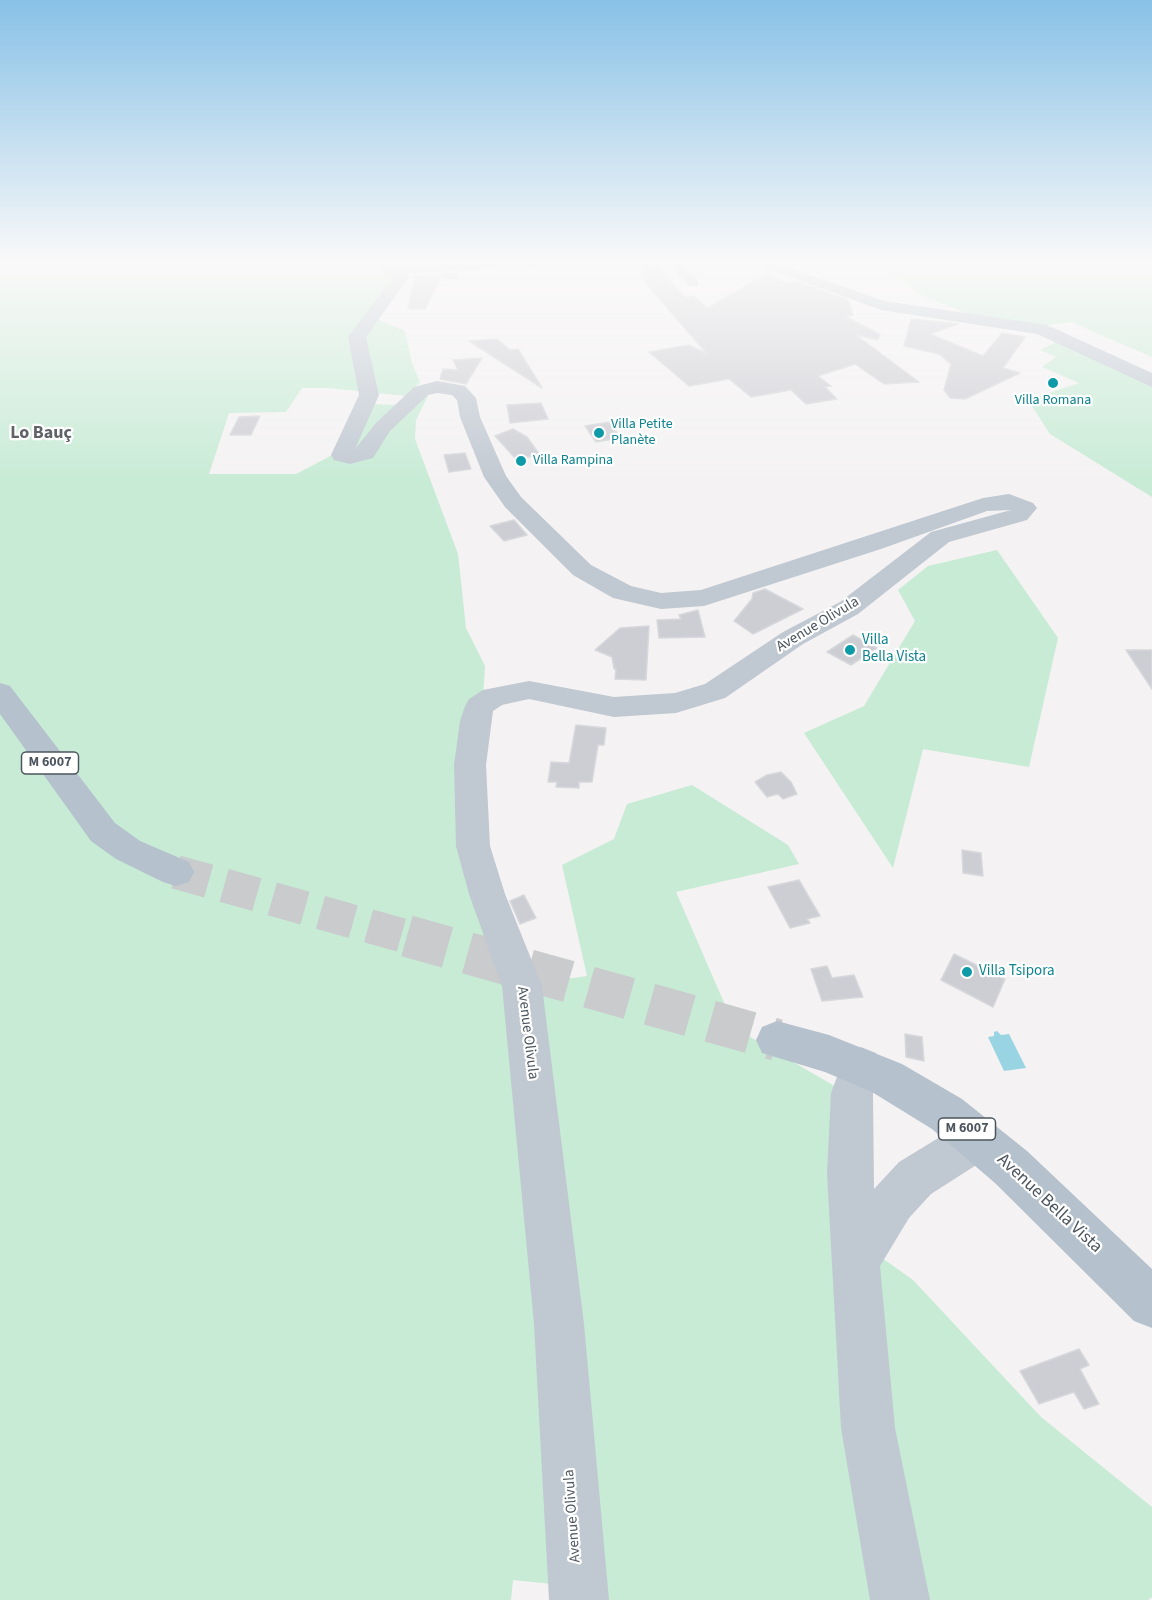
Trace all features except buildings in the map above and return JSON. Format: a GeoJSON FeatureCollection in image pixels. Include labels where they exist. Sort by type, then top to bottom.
{"type":"FeatureCollection","features":[{"type":"Feature","properties":{"kind":"main road","name":"M 6007"},"geometry":{"type":"LineString","coordinates":[[0,693],[103,832],[128,850],[176,872]]}},
{"type":"Feature","properties":{"kind":"main road","name":"Avenue Bella Vista"},"geometry":{"type":"LineString","coordinates":[[777,1040],[829,1054],[913,1092],[979,1138],[1152,1303]]}},
{"type":"Feature","properties":{"kind":"street","name":"Avenue Olivula"},"geometry":{"type":"LineString","coordinates":[[357,337],[369,395],[342,455],[350,458],[365,453],[383,427],[421,391],[437,387],[458,390],[466,398],[470,417],[495,477],[513,502],[582,570],[622,592],[661,601],[704,598],[873,544],[983,505],[1009,501],[1024,507],[1024,512],[1019,515],[940,537],[849,608],[793,638],[715,691],[676,703],[614,707],[529,690],[493,697],[480,706],[475,721],[470,765],[473,846],[522,986],[559,1324],[579,1600]]}},
{"type":"Feature","properties":{"kind":"street"},"geometry":{"type":"LineString","coordinates":[[1059,337],[1115,361],[1152,381]]}},
{"type":"Feature","properties":{"kind":"street"},"geometry":{"type":"LineString","coordinates":[[861,1067],[852,1093],[850,1173],[855,1264],[868,1428],[900,1600]]}},
{"type":"Feature","properties":{"kind":"street"},"geometry":{"type":"LineString","coordinates":[[855,1264],[870,1234],[893,1202],[915,1178],[979,1138]]}},
{"type":"Feature","properties":{"kind":"green space"},"geometry":{"type":"Polygon","coordinates":[[[0,337],[406,337],[412,363],[420,382],[407,396],[328,388],[302,388],[286,412],[229,413],[209,474],[296,474],[342,450],[366,404],[403,405],[429,394],[416,420],[415,439],[458,554],[466,628],[485,666],[483,697],[470,707],[509,987],[587,976],[562,865],[614,839],[627,804],[692,785],[788,845],[799,864],[676,892],[735,1028],[843,1091],[847,1233],[913,1280],[1041,1417],[1152,1507],[1152,1597],[1148,1600],[604,1600],[602,1589],[513,1580],[511,1600],[0,1600],[0,337]]]}},
{"type":"Feature","properties":{"kind":"green space"},"geometry":{"type":"Polygon","coordinates":[[[1105,337],[1152,337],[1152,357],[1105,337]]]}},
{"type":"Feature","properties":{"kind":"green space"},"geometry":{"type":"Polygon","coordinates":[[[1060,340],[1152,386],[1152,497],[1050,434],[1028,400],[1079,383],[1042,367],[1056,357],[1040,350],[1060,340]]]}},
{"type":"Feature","properties":{"kind":"green space"},"geometry":{"type":"Polygon","coordinates":[[[997,550],[1058,638],[1029,767],[923,749],[893,868],[804,733],[864,706],[915,621],[898,590],[928,566],[997,550]]]}},
{"type":"Feature","properties":{"kind":"water"},"geometry":{"type":"Polygon","coordinates":[[[997,1031],[1001,1035],[1009,1034],[1026,1068],[1004,1071],[988,1037],[994,1036],[994,1032],[997,1031]]]}},
{"type":"Feature","properties":{"kind":"tunnel"},"geometry":{"type":"LineString","coordinates":[[176,872],[412,938]]}},
{"type":"Feature","properties":{"kind":"tunnel"},"geometry":{"type":"LineString","coordinates":[[407,936],[777,1040]]}},
{"type":"Feature","properties":{"kind":"place","name":"Villa Romana"},"geometry":{"type":"Point","coordinates":[1053,383]}},
{"type":"Feature","properties":{"kind":"place","name":"Villa Petite Planète"},"geometry":{"type":"Point","coordinates":[599,433]}},
{"type":"Feature","properties":{"kind":"place","name":"Villa Rampina"},"geometry":{"type":"Point","coordinates":[521,461]}},
{"type":"Feature","properties":{"kind":"place","name":"Villa Bella Vista"},"geometry":{"type":"Point","coordinates":[850,650]}},
{"type":"Feature","properties":{"kind":"place","name":"Villa Tsipora"},"geometry":{"type":"Point","coordinates":[967,972]}},
{"type":"Feature","properties":{"kind":"district","name":"Lo Bauç"},"geometry":{"type":"Point","coordinates":[41,434]}}]}
